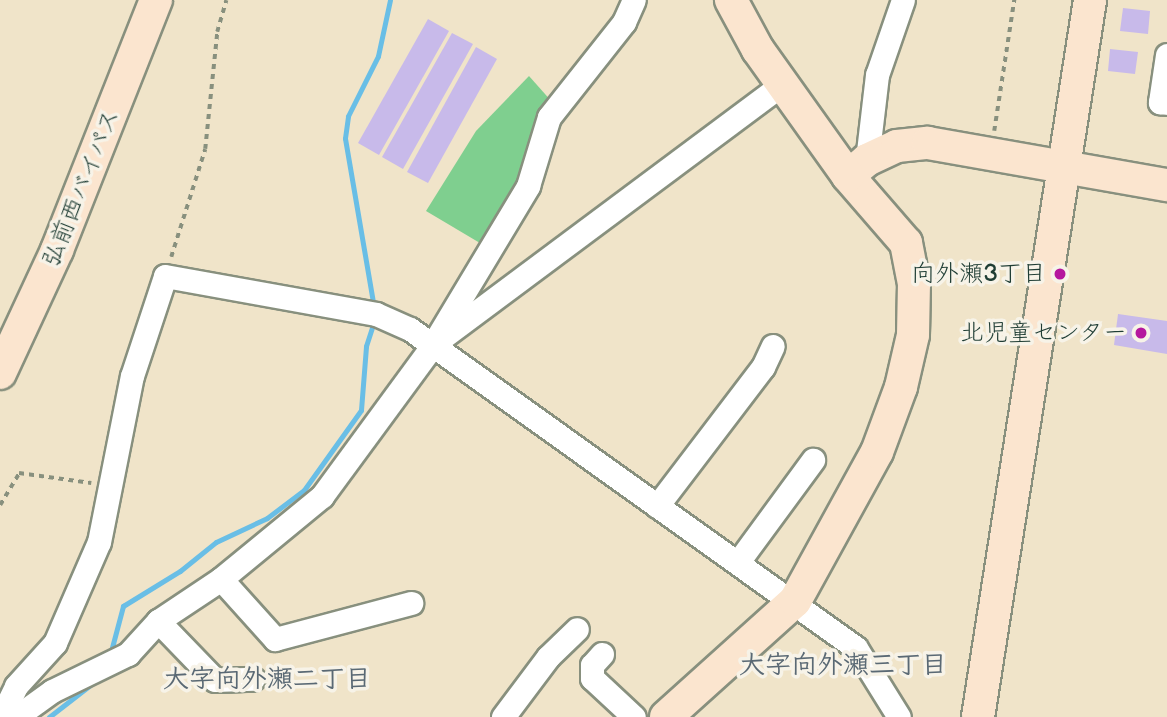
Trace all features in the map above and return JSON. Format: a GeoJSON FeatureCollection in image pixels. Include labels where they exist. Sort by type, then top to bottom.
{"type":"FeatureCollection","features":[{"type":"Feature","properties":{"kind":"street","name":"弘前西バイパス"},"geometry":{"type":"LineString","coordinates":[[0,373],[57,250],[156,0]]}},
{"type":"Feature","properties":{"kind":"street"},"geometry":{"type":"LineString","coordinates":[[16,717],[97,667],[128,654],[158,621],[221,579],[322,496],[432,346],[528,186],[549,117],[624,22],[634,0]]}},
{"type":"Feature","properties":{"kind":"street"},"geometry":{"type":"LineString","coordinates":[[666,717],[795,601],[877,452],[901,387],[913,335],[914,284],[906,243],[858,168],[783,84],[758,50],[731,0]]}},
{"type":"Feature","properties":{"kind":"street"},"geometry":{"type":"LineString","coordinates":[[858,168],[875,85],[903,0]]}},
{"type":"Feature","properties":{"kind":"street"},"geometry":{"type":"LineString","coordinates":[[978,717],[1090,0]]}},
{"type":"Feature","properties":{"kind":"street"},"geometry":{"type":"LineString","coordinates":[[1167,55],[1160,102],[1167,103]]}},
{"type":"Feature","properties":{"kind":"street"},"geometry":{"type":"LineString","coordinates":[[432,346],[783,84]]}},
{"type":"Feature","properties":{"kind":"street"},"geometry":{"type":"LineString","coordinates":[[858,168],[897,146],[928,144],[1167,185]]}},
{"type":"Feature","properties":{"kind":"street"},"geometry":{"type":"LineString","coordinates":[[1,717],[16,686],[55,643],[79,595],[99,542],[107,485],[132,376],[165,276],[376,314],[410,329],[795,601],[856,648],[899,717]]}},
{"type":"Feature","properties":{"kind":"street"},"geometry":{"type":"LineString","coordinates":[[657,506],[773,346]]}},
{"type":"Feature","properties":{"kind":"street"},"geometry":{"type":"LineString","coordinates":[[738,562],[813,460]]}},
{"type":"Feature","properties":{"kind":"street"},"geometry":{"type":"LineString","coordinates":[[221,579],[275,639],[411,603]]}},
{"type":"Feature","properties":{"kind":"street"},"geometry":{"type":"LineString","coordinates":[[158,621],[215,680],[253,679]]}},
{"type":"Feature","properties":{"kind":"street"},"geometry":{"type":"LineString","coordinates":[[503,717],[548,657],[577,629]]}},
{"type":"Feature","properties":{"kind":"street"},"geometry":{"type":"LineString","coordinates":[[602,654],[592,666],[592,678],[634,717]]}},
{"type":"Feature","properties":{"kind":"path"},"geometry":{"type":"LineString","coordinates":[[165,276],[205,149],[217,32],[226,0]]}},
{"type":"Feature","properties":{"kind":"path"},"geometry":{"type":"LineString","coordinates":[[991,154],[1014,0]]}},
{"type":"Feature","properties":{"kind":"path"},"geometry":{"type":"LineString","coordinates":[[0,505],[19,473],[107,485]]}},
{"type":"Feature","properties":{"kind":"green space"},"geometry":{"type":"Polygon","coordinates":[[[529,76],[553,103],[522,181],[485,246],[426,211],[476,131],[529,76]]]}},
{"type":"Feature","properties":{"kind":"building"},"geometry":{"type":"Polygon","coordinates":[[[1123,8],[1150,11],[1148,34],[1120,31],[1123,8]]]}},
{"type":"Feature","properties":{"kind":"building"},"geometry":{"type":"Polygon","coordinates":[[[428,19],[449,31],[379,155],[358,143],[428,19]]]}},
{"type":"Feature","properties":{"kind":"building"},"geometry":{"type":"Polygon","coordinates":[[[452,33],[473,44],[403,169],[382,157],[452,33]]]}},
{"type":"Feature","properties":{"kind":"building"},"geometry":{"type":"Polygon","coordinates":[[[476,47],[497,59],[428,183],[407,172],[476,47]]]}},
{"type":"Feature","properties":{"kind":"building"},"geometry":{"type":"Polygon","coordinates":[[[1110,49],[1138,52],[1135,74],[1108,71],[1110,49]]]}},
{"type":"Feature","properties":{"kind":"building","name":"北児童センター"},"geometry":{"type":"Polygon","coordinates":[[[1118,314],[1167,321],[1167,354],[1114,345],[1118,314]]]}},
{"type":"Feature","properties":{"kind":"waterway"},"geometry":{"type":"LineString","coordinates":[[374,308],[345,138],[348,116],[378,56],[390,0]]}},
{"type":"Feature","properties":{"kind":"waterway"},"geometry":{"type":"LineString","coordinates":[[110,655],[123,606],[180,571],[216,542],[267,518],[304,490],[361,410],[366,346],[374,321]]}},
{"type":"Feature","properties":{"kind":"waterway"},"geometry":{"type":"LineString","coordinates":[[49,717],[98,679]]}},
{"type":"Feature","properties":{"kind":"place","name":"向外瀬3丁目"},"geometry":{"type":"Point","coordinates":[1060,274]}},
{"type":"Feature","properties":{"kind":"place","name":"北児童センター"},"geometry":{"type":"Point","coordinates":[1141,333]}},
{"type":"Feature","properties":{"kind":"district","name":"大字向外瀬三丁目"},"geometry":{"type":"Point","coordinates":[843,666]}},
{"type":"Feature","properties":{"kind":"district","name":"大字向外瀬二丁目"},"geometry":{"type":"Point","coordinates":[267,680]}}]}
